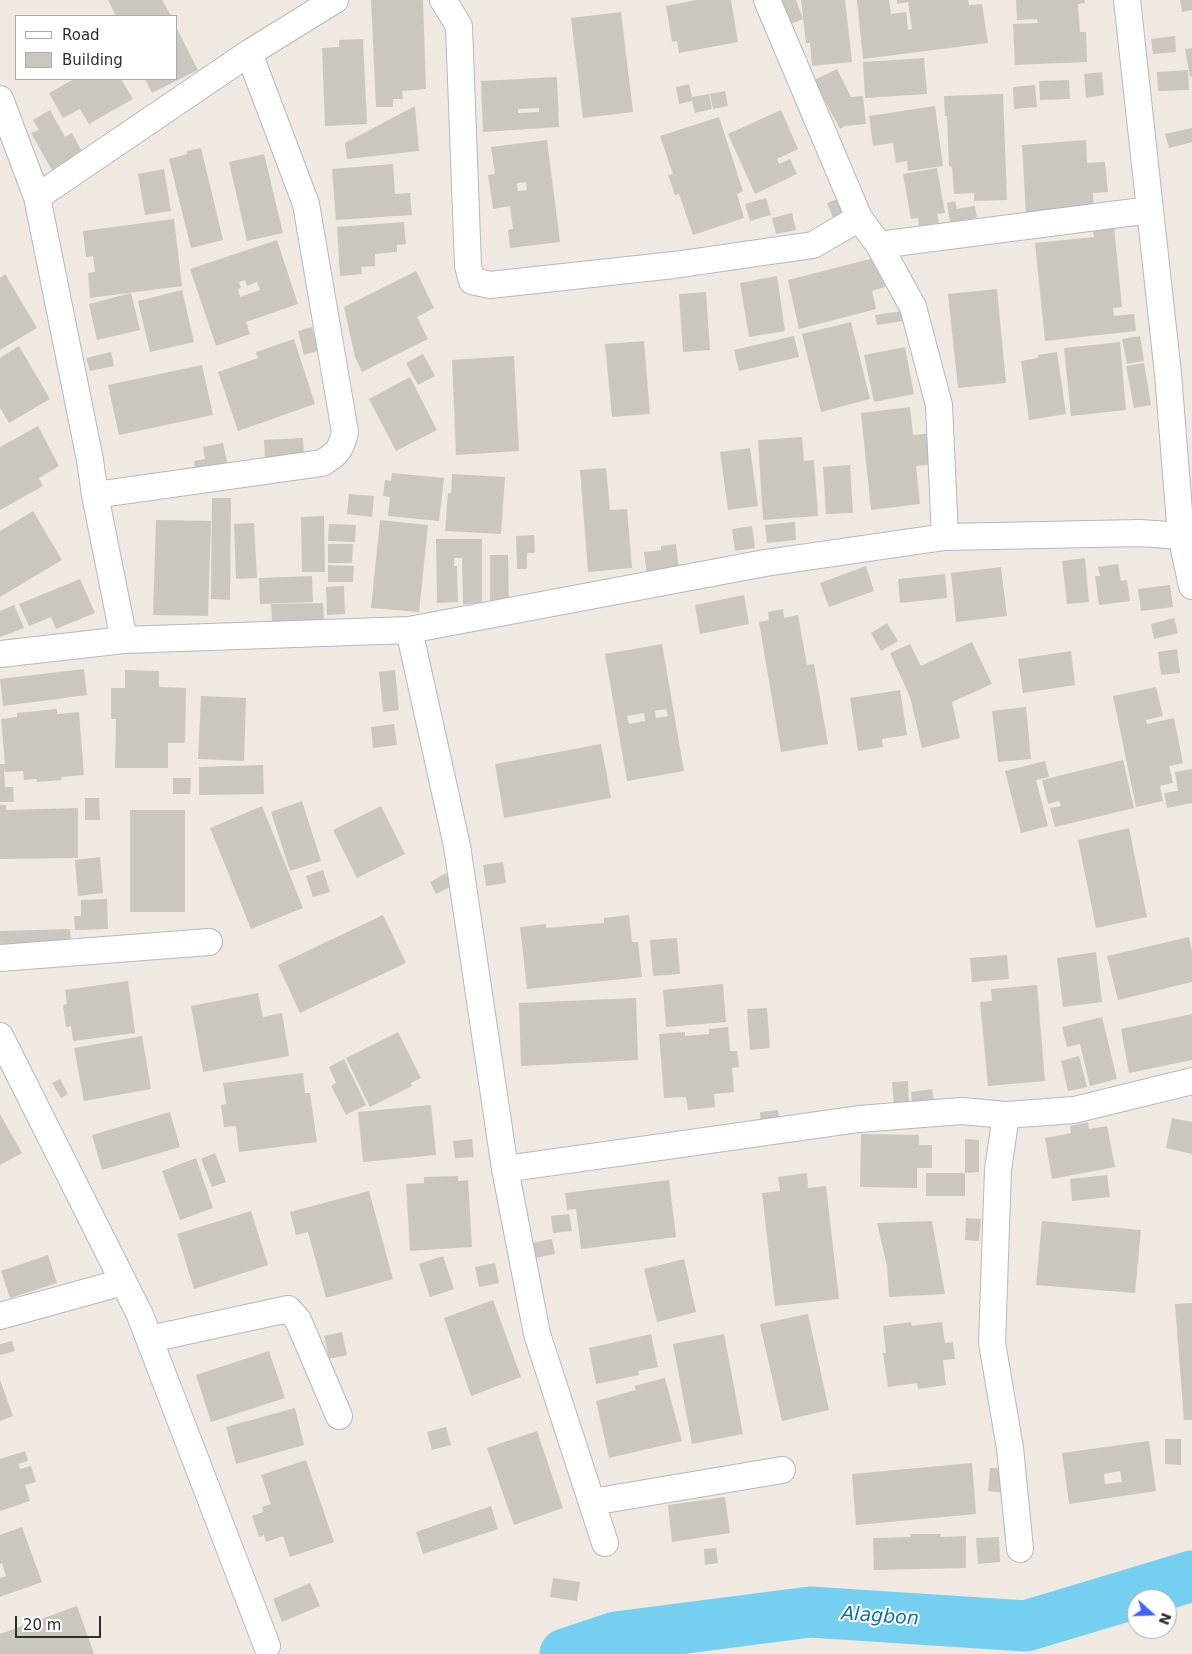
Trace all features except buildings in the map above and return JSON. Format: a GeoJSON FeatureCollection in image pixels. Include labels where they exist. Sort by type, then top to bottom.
{"type":"FeatureCollection","features":[{"type":"Feature","properties":{"kind":"street"},"geometry":{"type":"LineString","coordinates":[[37,197],[249,53],[335,0]]}},
{"type":"Feature","properties":{"kind":"street"},"geometry":{"type":"LineString","coordinates":[[444,0],[459,26],[468,266],[472,281],[490,285],[674,265],[814,245],[859,218]]}},
{"type":"Feature","properties":{"kind":"street"},"geometry":{"type":"LineString","coordinates":[[766,0],[859,218],[879,245],[913,307],[938,405],[945,537]]}},
{"type":"Feature","properties":{"kind":"street"},"geometry":{"type":"LineString","coordinates":[[1127,0],[1168,374],[1181,536],[1192,586]]}},
{"type":"Feature","properties":{"kind":"street"},"geometry":{"type":"LineString","coordinates":[[95,496],[322,463],[334,456],[342,446],[345,432],[306,204],[249,53]]}},
{"type":"Feature","properties":{"kind":"street"},"geometry":{"type":"LineString","coordinates":[[0,99],[37,197],[124,640]]}},
{"type":"Feature","properties":{"kind":"street"},"geometry":{"type":"LineString","coordinates":[[879,245],[1150,210]]}},
{"type":"Feature","properties":{"kind":"street"},"geometry":{"type":"LineString","coordinates":[[0,654],[124,640],[409,630],[765,563],[945,537],[1140,533],[1181,536]]}},
{"type":"Feature","properties":{"kind":"street"},"geometry":{"type":"LineString","coordinates":[[409,630],[457,846],[505,1169],[538,1334],[605,1543]]}},
{"type":"Feature","properties":{"kind":"street"},"geometry":{"type":"LineString","coordinates":[[0,958],[209,942]]}},
{"type":"Feature","properties":{"kind":"street"},"geometry":{"type":"LineString","coordinates":[[0,1036],[150,1339],[266,1646]]}},
{"type":"Feature","properties":{"kind":"street"},"geometry":{"type":"LineString","coordinates":[[505,1169],[859,1118],[962,1111],[1006,1115],[1074,1110],[1192,1081]]}},
{"type":"Feature","properties":{"kind":"street"},"geometry":{"type":"LineString","coordinates":[[1006,1115],[998,1170],[992,1343],[1010,1448],[1020,1549]]}},
{"type":"Feature","properties":{"kind":"street"},"geometry":{"type":"LineString","coordinates":[[0,1316],[123,1282]]}},
{"type":"Feature","properties":{"kind":"street"},"geometry":{"type":"LineString","coordinates":[[150,1339],[288,1309],[298,1320],[339,1416]]}},
{"type":"Feature","properties":{"kind":"street"},"geometry":{"type":"LineString","coordinates":[[592,1502],[782,1470]]}},
{"type":"Feature","properties":{"kind":"waterway","name":"Alagbon"},"geometry":{"type":"LineString","coordinates":[[565,1654],[616,1637],[810,1612],[1026,1626],[1192,1576]]}}]}
